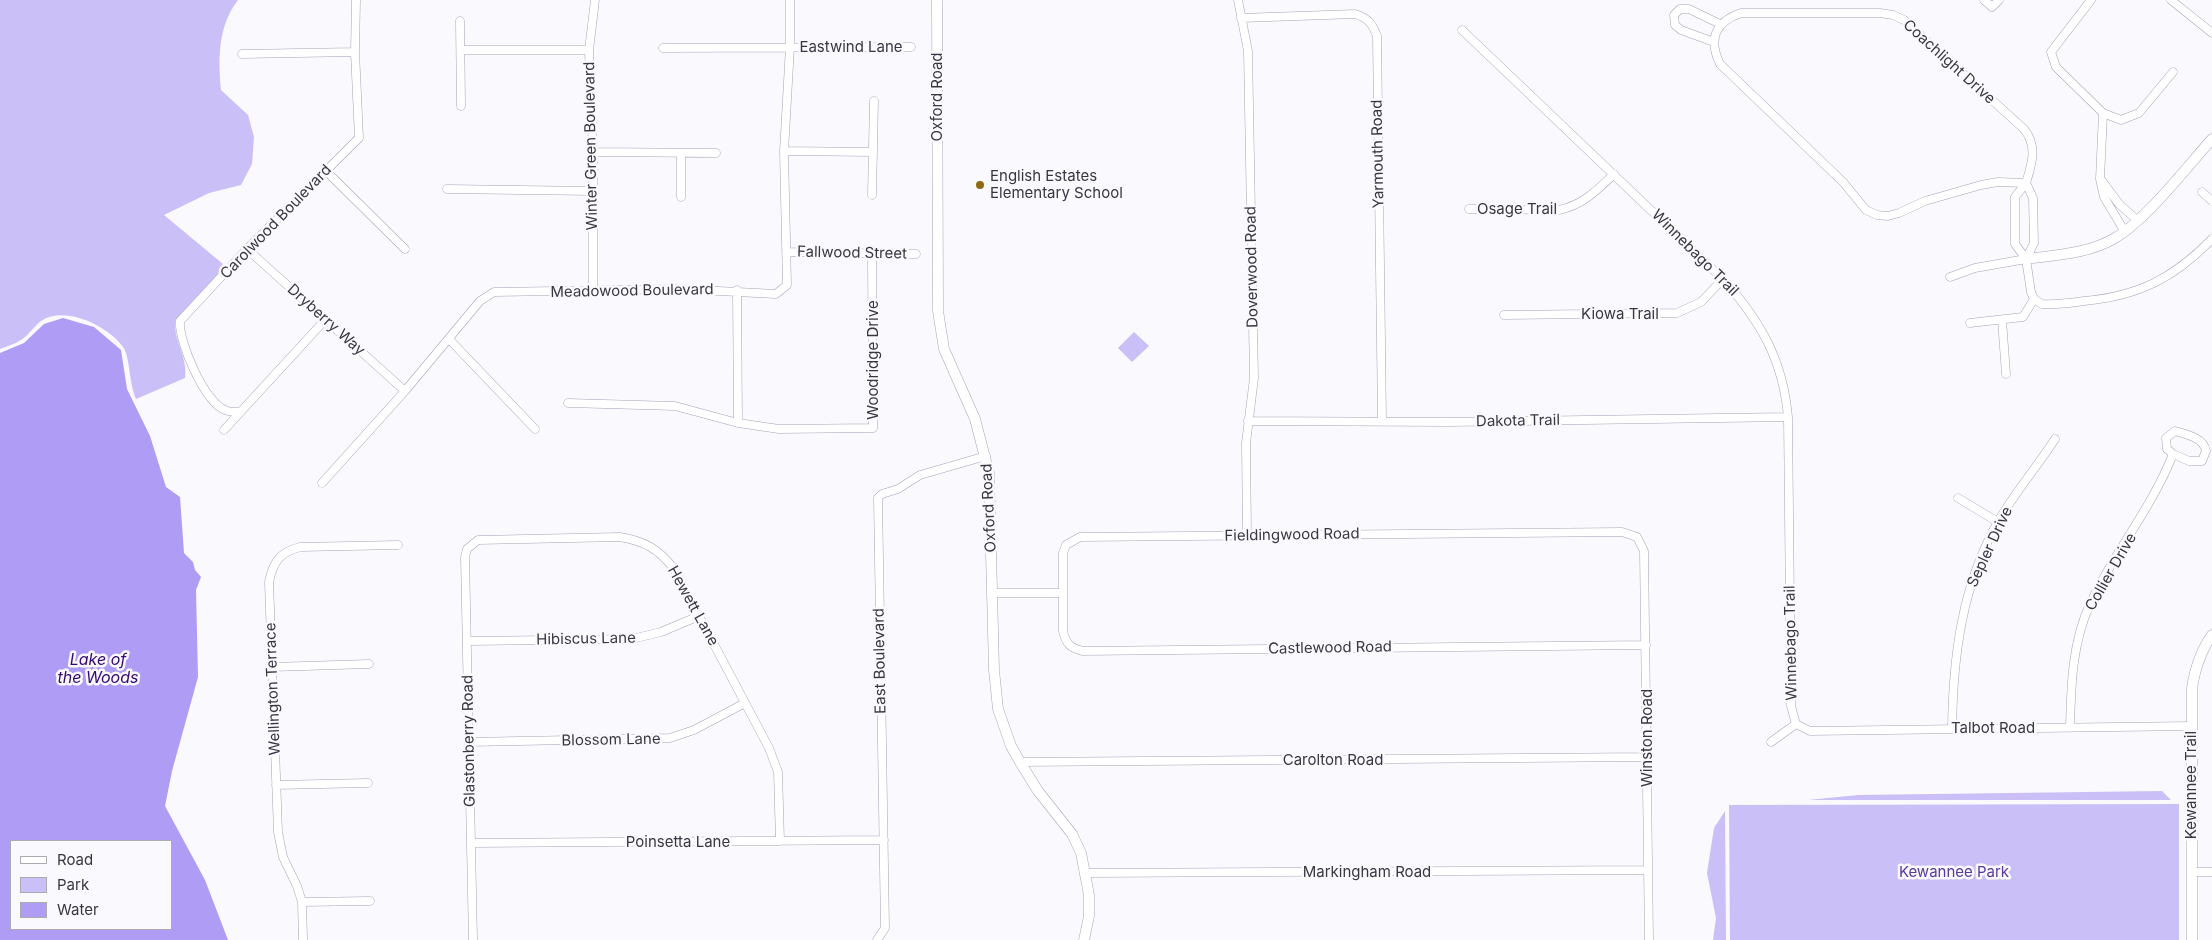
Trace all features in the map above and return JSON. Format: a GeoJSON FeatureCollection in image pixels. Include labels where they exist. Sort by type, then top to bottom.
{"type":"FeatureCollection","features":[{"type":"Feature","properties":{"kind":"street","name":"Carolwood Boulevard"},"geometry":{"type":"LineString","coordinates":[[240,412],[224,410],[216,404],[206,390],[190,363],[179,325],[180,321],[247,249],[359,138],[355,52],[356,0]]}},
{"type":"Feature","properties":{"kind":"street","name":"Winter Green Boulevard"},"geometry":{"type":"LineString","coordinates":[[593,292],[594,152],[589,50],[595,0]]}},
{"type":"Feature","properties":{"kind":"street","name":"Meadowood Boulevard"},"geometry":{"type":"LineString","coordinates":[[322,483],[405,391],[480,301],[494,292],[593,292],[680,289],[737,290],[776,294],[787,285],[784,151],[790,47],[790,0]]}},
{"type":"Feature","properties":{"kind":"street","name":"Oxford Road"},"geometry":{"type":"LineString","coordinates":[[937,0],[940,331],[948,361],[975,419],[986,456],[990,492],[994,670],[998,709],[1011,746],[1020,762],[1038,791],[1072,834],[1086,873],[1089,916],[1084,940]]}},
{"type":"Feature","properties":{"kind":"street","name":"Doverwood Road"},"geometry":{"type":"LineString","coordinates":[[1238,0],[1248,51],[1249,70],[1254,378],[1246,443],[1247,535]]}},
{"type":"Feature","properties":{"kind":"street"},"geometry":{"type":"LineString","coordinates":[[1984,0],[1992,7],[1999,0]]}},
{"type":"Feature","properties":{"kind":"street"},"geometry":{"type":"LineString","coordinates":[[2091,0],[2052,52],[2056,66],[2103,113],[2121,120],[2139,114],[2173,72]]}},
{"type":"Feature","properties":{"kind":"street"},"geometry":{"type":"LineString","coordinates":[[2171,0],[2212,33]]}},
{"type":"Feature","properties":{"kind":"street"},"geometry":{"type":"LineString","coordinates":[[1714,42],[1681,30],[1675,25],[1674,15],[1680,9],[1689,9],[1720,24],[1714,42],[1714,52],[1720,64],[1842,182],[1866,210],[1877,215],[1888,216],[1899,213],[1925,201],[1981,185],[1998,182],[2026,183],[2033,198],[2034,243],[2026,259],[2031,292],[2034,299],[2042,304],[2054,305],[2128,294],[2155,284],[2175,272],[2212,239]]}},
{"type":"Feature","properties":{"kind":"street","name":"Coachlight Drive"},"geometry":{"type":"LineString","coordinates":[[1720,24],[1741,13],[1880,12],[1904,20],[2024,129],[2034,144],[2034,157],[2026,183],[2015,197],[2015,244],[2026,259]]}},
{"type":"Feature","properties":{"kind":"street","name":"Yarmouth Road"},"geometry":{"type":"LineString","coordinates":[[1241,18],[1354,14],[1365,17],[1372,23],[1377,36],[1382,420]]}},
{"type":"Feature","properties":{"kind":"street"},"geometry":{"type":"LineString","coordinates":[[460,21],[462,50],[461,106]]}},
{"type":"Feature","properties":{"kind":"street","name":"Winnebago Trail"},"geometry":{"type":"LineString","coordinates":[[1462,30],[1724,280],[1753,316],[1766,336],[1782,377],[1788,417],[1791,706],[1796,724]]}},
{"type":"Feature","properties":{"kind":"street","name":"Eastwind Lane"},"geometry":{"type":"LineString","coordinates":[[663,48],[911,47]]}},
{"type":"Feature","properties":{"kind":"street"},"geometry":{"type":"LineString","coordinates":[[462,50],[589,50]]}},
{"type":"Feature","properties":{"kind":"street"},"geometry":{"type":"LineString","coordinates":[[242,54],[355,52]]}},
{"type":"Feature","properties":{"kind":"street"},"geometry":{"type":"LineString","coordinates":[[872,195],[874,101]]}},
{"type":"Feature","properties":{"kind":"street"},"geometry":{"type":"LineString","coordinates":[[2103,113],[2100,179],[2104,197],[2125,232]]}},
{"type":"Feature","properties":{"kind":"street"},"geometry":{"type":"LineString","coordinates":[[1950,277],[1975,268],[2085,250],[2114,239],[2125,232],[2137,220],[2212,139]]}},
{"type":"Feature","properties":{"kind":"street"},"geometry":{"type":"LineString","coordinates":[[784,151],[873,152]]}},
{"type":"Feature","properties":{"kind":"street"},"geometry":{"type":"LineString","coordinates":[[594,152],[716,153]]}},
{"type":"Feature","properties":{"kind":"street"},"geometry":{"type":"LineString","coordinates":[[681,154],[681,197]]}},
{"type":"Feature","properties":{"kind":"street"},"geometry":{"type":"LineString","coordinates":[[326,171],[405,249]]}},
{"type":"Feature","properties":{"kind":"street","name":"Osage Trail"},"geometry":{"type":"LineString","coordinates":[[1469,209],[1559,210],[1573,208],[1585,201],[1614,174]]}},
{"type":"Feature","properties":{"kind":"street"},"geometry":{"type":"LineString","coordinates":[[2100,179],[2119,204],[2137,220]]}},
{"type":"Feature","properties":{"kind":"street"},"geometry":{"type":"LineString","coordinates":[[447,189],[593,191]]}},
{"type":"Feature","properties":{"kind":"street"},"geometry":{"type":"LineString","coordinates":[[2202,192],[2212,202]]}},
{"type":"Feature","properties":{"kind":"street","name":"Dryberry Way"},"geometry":{"type":"LineString","coordinates":[[247,249],[405,391]]}},
{"type":"Feature","properties":{"kind":"street","name":"Fallwood Street"},"geometry":{"type":"LineString","coordinates":[[787,252],[916,254]]}},
{"type":"Feature","properties":{"kind":"street","name":"Woodridge Drive"},"geometry":{"type":"LineString","coordinates":[[568,403],[675,406],[738,423],[779,429],[873,428],[872,254]]}},
{"type":"Feature","properties":{"kind":"street","name":"Kiowa Trail"},"geometry":{"type":"LineString","coordinates":[[1504,315],[1677,313],[1702,302],[1724,280]]}},
{"type":"Feature","properties":{"kind":"street"},"geometry":{"type":"LineString","coordinates":[[737,290],[738,423]]}},
{"type":"Feature","properties":{"kind":"street"},"geometry":{"type":"LineString","coordinates":[[1970,323],[2023,317],[2034,299]]}},
{"type":"Feature","properties":{"kind":"street"},"geometry":{"type":"LineString","coordinates":[[224,430],[324,320]]}},
{"type":"Feature","properties":{"kind":"street"},"geometry":{"type":"LineString","coordinates":[[2002,320],[2006,374]]}},
{"type":"Feature","properties":{"kind":"street"},"geometry":{"type":"LineString","coordinates":[[449,339],[535,429]]}},
{"type":"Feature","properties":{"kind":"street","name":"Dakota Trail"},"geometry":{"type":"LineString","coordinates":[[1248,421],[1382,420],[1449,422],[1788,417]]}},
{"type":"Feature","properties":{"kind":"street","name":"Collier Drive"},"geometry":{"type":"LineString","coordinates":[[2175,431],[2202,442],[2206,451],[2202,461],[2197,462],[2173,454],[2167,449],[2166,438],[2175,431]]}},
{"type":"Feature","properties":{"kind":"street","name":"Sepler Drive"},"geometry":{"type":"LineString","coordinates":[[1952,729],[1957,644],[1966,602],[1978,567],[1998,522],[2056,439]]}},
{"type":"Feature","properties":{"kind":"street","name":"Collier Drive"},"geometry":{"type":"LineString","coordinates":[[2070,728],[2075,653],[2090,605],[2156,494],[2173,454]]}},
{"type":"Feature","properties":{"kind":"street","name":"East Boulevard"},"geometry":{"type":"LineString","coordinates":[[878,940],[885,928],[878,498],[882,494],[898,489],[920,475],[986,456]]}},
{"type":"Feature","properties":{"kind":"street"},"geometry":{"type":"LineString","coordinates":[[1958,498],[1998,522]]}},
{"type":"Feature","properties":{"kind":"street","name":"Fieldingwood Road"},"geometry":{"type":"LineString","coordinates":[[1063,594],[1063,553],[1066,545],[1074,538],[1622,532],[1637,537]]}},
{"type":"Feature","properties":{"kind":"street","name":"Hewett Lane"},"geometry":{"type":"LineString","coordinates":[[472,544],[478,540],[487,539],[620,537],[637,540],[664,555],[674,569],[776,763],[779,789],[780,841]]}},
{"type":"Feature","properties":{"kind":"street","name":"Winston Road"},"geometry":{"type":"LineString","coordinates":[[1637,537],[1644,550],[1650,940]]}},
{"type":"Feature","properties":{"kind":"street","name":"Glastonberry Road"},"geometry":{"type":"LineString","coordinates":[[472,544],[465,557],[473,940]]}},
{"type":"Feature","properties":{"kind":"street","name":"Wellington Terrace"},"geometry":{"type":"LineString","coordinates":[[303,940],[302,902],[281,851],[278,832],[269,582],[272,568],[280,556],[288,550],[300,547],[398,545]]}},
{"type":"Feature","properties":{"kind":"street"},"geometry":{"type":"LineString","coordinates":[[993,593],[1063,594]]}},
{"type":"Feature","properties":{"kind":"street","name":"Castlewood Road"},"geometry":{"type":"LineString","coordinates":[[1063,594],[1065,642],[1072,649],[1083,651],[1646,646]]}},
{"type":"Feature","properties":{"kind":"street","name":"Hibiscus Lane"},"geometry":{"type":"LineString","coordinates":[[468,641],[632,639],[661,632],[699,616]]}},
{"type":"Feature","properties":{"kind":"street","name":"Kewannee Trail"},"geometry":{"type":"LineString","coordinates":[[2192,940],[2192,688],[2195,668],[2202,649],[2212,635]]}},
{"type":"Feature","properties":{"kind":"street"},"geometry":{"type":"LineString","coordinates":[[272,668],[369,664]]}},
{"type":"Feature","properties":{"kind":"street","name":"Blossom Lane"},"geometry":{"type":"LineString","coordinates":[[470,742],[670,738],[694,730],[745,703]]}},
{"type":"Feature","properties":{"kind":"street"},"geometry":{"type":"LineString","coordinates":[[1771,742],[1796,724]]}},
{"type":"Feature","properties":{"kind":"street","name":"Talbot Road"},"geometry":{"type":"LineString","coordinates":[[1796,724],[1810,731],[2191,726]]}},
{"type":"Feature","properties":{"kind":"street","name":"Carolton Road"},"geometry":{"type":"LineString","coordinates":[[1020,762],[1647,757]]}},
{"type":"Feature","properties":{"kind":"street"},"geometry":{"type":"LineString","coordinates":[[276,785],[368,782]]}},
{"type":"Feature","properties":{"kind":"street","name":"Poinsetta Lane"},"geometry":{"type":"LineString","coordinates":[[471,843],[884,840]]}},
{"type":"Feature","properties":{"kind":"street","name":"Markingham Road"},"geometry":{"type":"LineString","coordinates":[[1086,873],[1648,870]]}},
{"type":"Feature","properties":{"kind":"street"},"geometry":{"type":"LineString","coordinates":[[2192,872],[2212,872]]}},
{"type":"Feature","properties":{"kind":"street"},"geometry":{"type":"LineString","coordinates":[[302,902],[370,900]]}},
{"type":"Feature","properties":{"kind":"green space"},"geometry":{"type":"Polygon","coordinates":[[[0,0],[238,0],[231,10],[223,31],[220,54],[221,90],[248,115],[254,137],[252,164],[241,185],[209,193],[164,215],[223,264],[217,275],[175,321],[175,329],[185,363],[185,378],[136,399],[123,347],[107,332],[85,320],[62,315],[51,317],[41,321],[21,340],[0,349],[0,0]]]}},
{"type":"Feature","properties":{"kind":"green space"},"geometry":{"type":"Polygon","coordinates":[[[1134,332],[1149,346],[1132,362],[1118,348],[1134,332]]]}},
{"type":"Feature","properties":{"kind":"green space"},"geometry":{"type":"Polygon","coordinates":[[[2162,791],[2171,800],[1808,800],[1858,795],[2162,791]]]}},
{"type":"Feature","properties":{"kind":"green space","name":"Kewannee Park"},"geometry":{"type":"Polygon","coordinates":[[[2179,804],[2179,940],[1730,940],[1729,805],[2179,804]]]}},
{"type":"Feature","properties":{"kind":"green space"},"geometry":{"type":"Polygon","coordinates":[[[1725,811],[1726,940],[1713,940],[1716,918],[1707,873],[1714,828],[1725,811]]]}},
{"type":"Feature","properties":{"kind":"water","name":"Lake of the Woods"},"geometry":{"type":"Polygon","coordinates":[[[63,318],[94,327],[121,350],[127,389],[150,436],[166,487],[180,497],[184,553],[193,562],[195,570],[201,577],[196,590],[198,677],[172,771],[165,806],[205,880],[228,940],[0,940],[0,353],[24,343],[44,324],[63,318]]]}},
{"type":"Feature","properties":{"kind":"place","name":"English Estates Elementary School"},"geometry":{"type":"Point","coordinates":[980,185]}}]}
